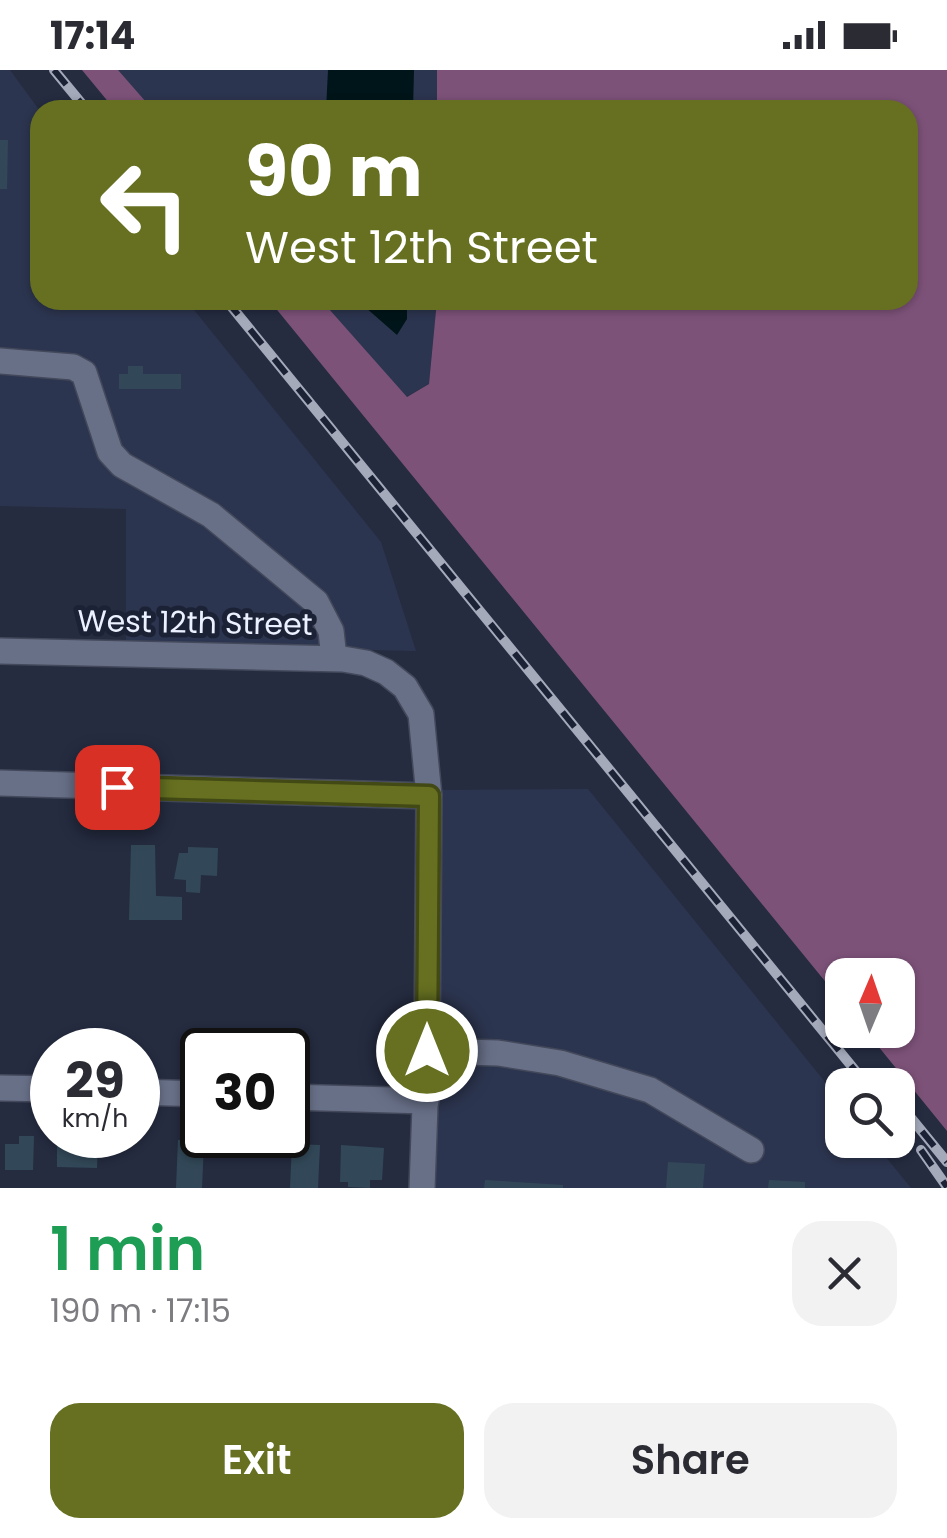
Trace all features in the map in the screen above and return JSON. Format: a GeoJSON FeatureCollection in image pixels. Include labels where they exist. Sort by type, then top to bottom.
{"type":"FeatureCollection","features":[{"type":"Feature","properties":{"kind":"street"},"geometry":{"type":"LineString","coordinates":[[0,361],[73,367],[84,373],[110,452],[122,465],[211,514],[316,602],[330,630],[334,658]]}},
{"type":"Feature","properties":{"kind":"street","name":"West 12th Street"},"geometry":{"type":"LineString","coordinates":[[0,650],[334,658],[366,663],[406,686],[420,714],[429,796]]}},
{"type":"Feature","properties":{"kind":"street"},"geometry":{"type":"LineString","coordinates":[[0,783],[429,796],[422,1188]]}},
{"type":"Feature","properties":{"kind":"street"},"geometry":{"type":"LineString","coordinates":[[427,1051],[498,1053],[560,1064],[650,1090],[750,1150]]}},
{"type":"Feature","properties":{"kind":"street"},"geometry":{"type":"LineString","coordinates":[[0,1088],[30,1089]]}},
{"type":"Feature","properties":{"kind":"street"},"geometry":{"type":"LineString","coordinates":[[310,1098],[426,1101]]}},
{"type":"Feature","properties":{"kind":"shaded area"},"geometry":{"type":"Polygon","coordinates":[[[0,70],[10,70],[32,100],[30,310],[194,310],[381,542],[416,651],[126,645],[126,509],[0,506],[0,70]]]}},
{"type":"Feature","properties":{"kind":"shaded area"},"geometry":{"type":"Polygon","coordinates":[[[82,70],[118,70],[144,100],[107,100],[82,70]]]}},
{"type":"Feature","properties":{"kind":"shaded area"},"geometry":{"type":"Polygon","coordinates":[[[117,70],[437,70],[437,100],[143,100],[117,70]]]}},
{"type":"Feature","properties":{"kind":"shaded area"},"geometry":{"type":"Polygon","coordinates":[[[328,70],[414,70],[413,100],[326,100],[328,70]]]}},
{"type":"Feature","properties":{"kind":"shaded area"},"geometry":{"type":"Polygon","coordinates":[[[437,70],[947,70],[947,1131],[915,1092],[915,1068],[896,1068],[880,1048],[915,1048],[915,958],[825,958],[825,981],[277,310],[330,310],[407,397],[429,384],[436,310],[918,310],[918,100],[437,100],[437,70]]]}},
{"type":"Feature","properties":{"kind":"shaded area"},"geometry":{"type":"Polygon","coordinates":[[[329,310],[436,310],[429,384],[406,397],[329,310]]]}},
{"type":"Feature","properties":{"kind":"shaded area"},"geometry":{"type":"Polygon","coordinates":[[[368,310],[407,310],[407,319],[397,335],[368,310]]]}},
{"type":"Feature","properties":{"kind":"shaded area"},"geometry":{"type":"Polygon","coordinates":[[[588,789],[825,1082],[825,1158],[887,1158],[911,1188],[429,1188],[440,790],[588,789]]]}},
{"type":"Feature","properties":{"kind":"building"},"geometry":{"type":"Polygon","coordinates":[[[0,140],[8,140],[7,189],[0,189],[0,140]]]}},
{"type":"Feature","properties":{"kind":"building"},"geometry":{"type":"Polygon","coordinates":[[[128,366],[143,366],[143,374],[181,374],[181,389],[119,389],[119,374],[128,374],[128,366]]]}},
{"type":"Feature","properties":{"kind":"building"},"geometry":{"type":"Polygon","coordinates":[[[131,845],[155,845],[156,896],[182,897],[182,920],[129,920],[131,845]]]}},
{"type":"Feature","properties":{"kind":"building"},"geometry":{"type":"Polygon","coordinates":[[[188,847],[218,848],[217,876],[201,875],[200,893],[186,892],[186,880],[174,879],[179,853],[188,853],[188,847]]]}},
{"type":"Feature","properties":{"kind":"building"},"geometry":{"type":"Polygon","coordinates":[[[19,1136],[30,1136],[33,1170],[5,1170],[5,1144],[19,1144],[19,1136]]]}},
{"type":"Feature","properties":{"kind":"building"},"geometry":{"type":"Polygon","coordinates":[[[178,1140],[180,1158],[203,1158],[202,1188],[176,1188],[178,1140]]]}},
{"type":"Feature","properties":{"kind":"building"},"geometry":{"type":"Polygon","coordinates":[[[310,1145],[320,1145],[318,1188],[290,1188],[291,1158],[310,1158],[310,1145]]]}},
{"type":"Feature","properties":{"kind":"building"},"geometry":{"type":"Polygon","coordinates":[[[341,1145],[384,1148],[382,1180],[370,1180],[370,1188],[348,1187],[348,1182],[340,1182],[341,1145]]]}},
{"type":"Feature","properties":{"kind":"building"},"geometry":{"type":"Polygon","coordinates":[[[57,1158],[97,1158],[97,1168],[57,1167],[57,1158]]]}},
{"type":"Feature","properties":{"kind":"building"},"geometry":{"type":"Polygon","coordinates":[[[668,1162],[705,1164],[703,1188],[666,1188],[668,1162]]]}},
{"type":"Feature","properties":{"kind":"building"},"geometry":{"type":"Polygon","coordinates":[[[485,1180],[563,1185],[563,1188],[484,1188],[485,1180]]]}},
{"type":"Feature","properties":{"kind":"building"},"geometry":{"type":"Polygon","coordinates":[[[769,1180],[805,1182],[805,1188],[768,1188],[769,1180]]]}},
{"type":"Feature","properties":{"kind":"railway"},"geometry":{"type":"LineString","coordinates":[[54,70],[79,100]]}},
{"type":"Feature","properties":{"kind":"railway"},"geometry":{"type":"LineString","coordinates":[[234,310],[853,1068]]}},
{"type":"Feature","properties":{"kind":"railway"},"geometry":{"type":"LineString","coordinates":[[915,1123],[947,1162]]}},
{"type":"Feature","properties":{"kind":"railway"},"geometry":{"type":"LineString","coordinates":[[921,1150],[947,1187]]}},
{"type":"Feature","properties":{"kind":"route"},"geometry":{"type":"LineString","coordinates":[[117,787],[429,796],[427,1051]]}}]}
